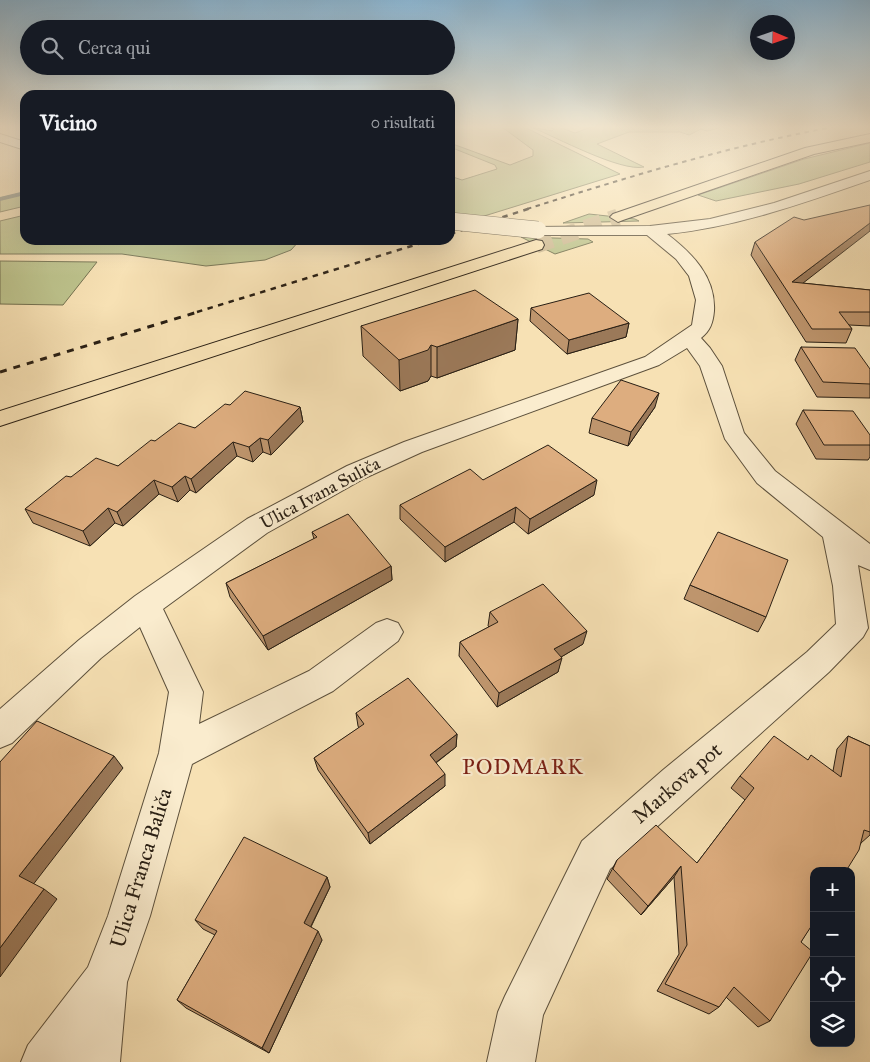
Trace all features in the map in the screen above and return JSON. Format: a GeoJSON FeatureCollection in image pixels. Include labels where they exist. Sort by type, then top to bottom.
{"type":"FeatureCollection","features":[{"type":"Feature","properties":{"kind":"main road"},"geometry":{"type":"LineString","coordinates":[[618,217],[737,177]]}},
{"type":"Feature","properties":{"kind":"main road"},"geometry":{"type":"LineString","coordinates":[[0,420],[537,238]]}},
{"type":"Feature","properties":{"kind":"street"},"geometry":{"type":"LineString","coordinates":[[455,222],[537,238],[651,231],[733,219],[798,200],[866,177]]}},
{"type":"Feature","properties":{"kind":"street"},"geometry":{"type":"LineString","coordinates":[[651,231],[666,240],[690,263],[703,286],[705,306],[701,327],[689,338],[703,352],[711,366],[733,434],[766,477],[870,559]]}},
{"type":"Feature","properties":{"kind":"street","name":"Ulica Ivana Suliča"},"geometry":{"type":"LineString","coordinates":[[0,732],[90,649],[146,605],[257,526],[356,472],[413,447],[652,361],[689,338]]}},
{"type":"Feature","properties":{"kind":"street","name":"Markova pot"},"geometry":{"type":"LineString","coordinates":[[511,1062],[522,1012],[596,855],[676,783],[818,662],[852,628],[848,586],[836,531]]}},
{"type":"Feature","properties":{"kind":"street","name":"Ulica Franca Baliča"},"geometry":{"type":"LineString","coordinates":[[96,1062],[105,982],[129,916],[177,753],[186,692],[146,605]]}},
{"type":"Feature","properties":{"kind":"street"},"geometry":{"type":"LineString","coordinates":[[177,753],[321,680],[387,632]]}},
{"type":"Feature","properties":{"kind":"street","name":"Ulica Franca Baliča"},"geometry":{"type":"LineString","coordinates":[[44,1062],[105,982]]}},
{"type":"Feature","properties":{"kind":"green space"},"geometry":{"type":"Polygon","coordinates":[[[473,177],[612,177],[481,217],[455,214],[455,178],[462,180],[473,177]]]}},
{"type":"Feature","properties":{"kind":"green space"},"geometry":{"type":"Polygon","coordinates":[[[752,177],[823,177],[799,184],[716,201],[698,195],[752,177]]]}},
{"type":"Feature","properties":{"kind":"green space"},"geometry":{"type":"Polygon","coordinates":[[[20,193],[20,207],[0,212],[0,198],[20,193]]]}},
{"type":"Feature","properties":{"kind":"green space"},"geometry":{"type":"Polygon","coordinates":[[[589,214],[635,219],[639,221],[563,223],[589,214]]]}},
{"type":"Feature","properties":{"kind":"green space"},"geometry":{"type":"Polygon","coordinates":[[[20,216],[20,245],[296,245],[291,250],[265,260],[206,266],[122,254],[0,254],[0,221],[20,216]]]}},
{"type":"Feature","properties":{"kind":"green space"},"geometry":{"type":"Polygon","coordinates":[[[521,237],[588,239],[593,242],[555,254],[521,237]]]}},
{"type":"Feature","properties":{"kind":"green space"},"geometry":{"type":"Polygon","coordinates":[[[0,261],[97,262],[63,305],[0,304],[0,261]]]}},
{"type":"Feature","properties":{"kind":"building"},"geometry":{"type":"Polygon","coordinates":[[[870,205],[870,223],[792,282],[870,290],[870,312],[839,312],[852,329],[812,329],[755,242],[794,217],[804,220],[870,205]]]}},
{"type":"Feature","properties":{"kind":"building"},"geometry":{"type":"Polygon","coordinates":[[[475,290],[518,319],[437,347],[431,345],[428,350],[399,360],[361,326],[475,290]]]}},
{"type":"Feature","properties":{"kind":"building"},"geometry":{"type":"Polygon","coordinates":[[[589,293],[629,323],[569,340],[531,308],[589,293]]]}},
{"type":"Feature","properties":{"kind":"building"},"geometry":{"type":"Polygon","coordinates":[[[801,347],[855,348],[870,369],[870,384],[823,382],[801,347]]]}},
{"type":"Feature","properties":{"kind":"building"},"geometry":{"type":"Polygon","coordinates":[[[621,380],[659,393],[631,432],[592,418],[621,380]]]}},
{"type":"Feature","properties":{"kind":"building"},"geometry":{"type":"Polygon","coordinates":[[[245,391],[300,407],[268,440],[260,438],[249,447],[233,442],[191,479],[185,476],[172,487],[154,480],[117,512],[108,508],[83,531],[25,509],[66,476],[71,477],[96,458],[118,466],[151,440],[155,441],[179,423],[195,428],[225,404],[230,405],[245,391]]]}},
{"type":"Feature","properties":{"kind":"building"},"geometry":{"type":"Polygon","coordinates":[[[803,410],[853,411],[870,435],[870,445],[824,445],[803,410]]]}},
{"type":"Feature","properties":{"kind":"building"},"geometry":{"type":"Polygon","coordinates":[[[548,445],[597,480],[530,519],[516,507],[445,547],[400,505],[470,469],[483,480],[548,445]]]}},
{"type":"Feature","properties":{"kind":"building"},"geometry":{"type":"Polygon","coordinates":[[[348,514],[391,566],[263,636],[226,583],[317,537],[312,532],[348,514]]]}},
{"type":"Feature","properties":{"kind":"building"},"geometry":{"type":"Polygon","coordinates":[[[718,532],[788,560],[766,617],[690,585],[718,532]]]}},
{"type":"Feature","properties":{"kind":"building"},"geometry":{"type":"Polygon","coordinates":[[[543,584],[587,631],[554,649],[562,658],[499,693],[460,642],[498,622],[490,612],[543,584]]]}},
{"type":"Feature","properties":{"kind":"building"},"geometry":{"type":"Polygon","coordinates":[[[408,678],[457,734],[430,755],[445,774],[368,833],[314,758],[364,724],[356,713],[408,678]]]}},
{"type":"Feature","properties":{"kind":"building"},"geometry":{"type":"Polygon","coordinates":[[[37,721],[114,756],[19,876],[44,889],[0,948],[0,762],[37,721]]]}},
{"type":"Feature","properties":{"kind":"building"},"geometry":{"type":"Polygon","coordinates":[[[774,736],[808,760],[811,755],[841,777],[848,736],[870,746],[870,832],[864,830],[859,850],[848,867],[810,867],[810,928],[801,942],[810,950],[810,957],[770,1021],[734,987],[719,1007],[665,984],[687,945],[681,866],[648,906],[613,869],[617,860],[656,825],[697,863],[754,788],[740,776],[774,736]]]}},
{"type":"Feature","properties":{"kind":"building"},"geometry":{"type":"Polygon","coordinates":[[[244,837],[327,877],[304,923],[318,931],[262,1048],[177,1000],[217,931],[195,920],[244,837]]]}},
{"type":"Feature","properties":{"kind":"waterway"},"geometry":{"type":"LineString","coordinates":[[0,199],[20,194]]}},
{"type":"Feature","properties":{"kind":"tunnel"},"geometry":{"type":"LineString","coordinates":[[536,245],[618,217]]}},
{"type":"Feature","properties":{"kind":"railway"},"geometry":{"type":"LineString","coordinates":[[527,209],[633,177]]}},
{"type":"Feature","properties":{"kind":"railway"},"geometry":{"type":"LineString","coordinates":[[455,232],[531,208]]}},
{"type":"Feature","properties":{"kind":"railway"},"geometry":{"type":"LineString","coordinates":[[197,312],[415,245]]}},
{"type":"Feature","properties":{"kind":"railway"},"geometry":{"type":"LineString","coordinates":[[0,372],[201,311]]}},
{"type":"Feature","properties":{"kind":"district","name":"PODMARK"},"geometry":{"type":"Point","coordinates":[523,766]}}]}
